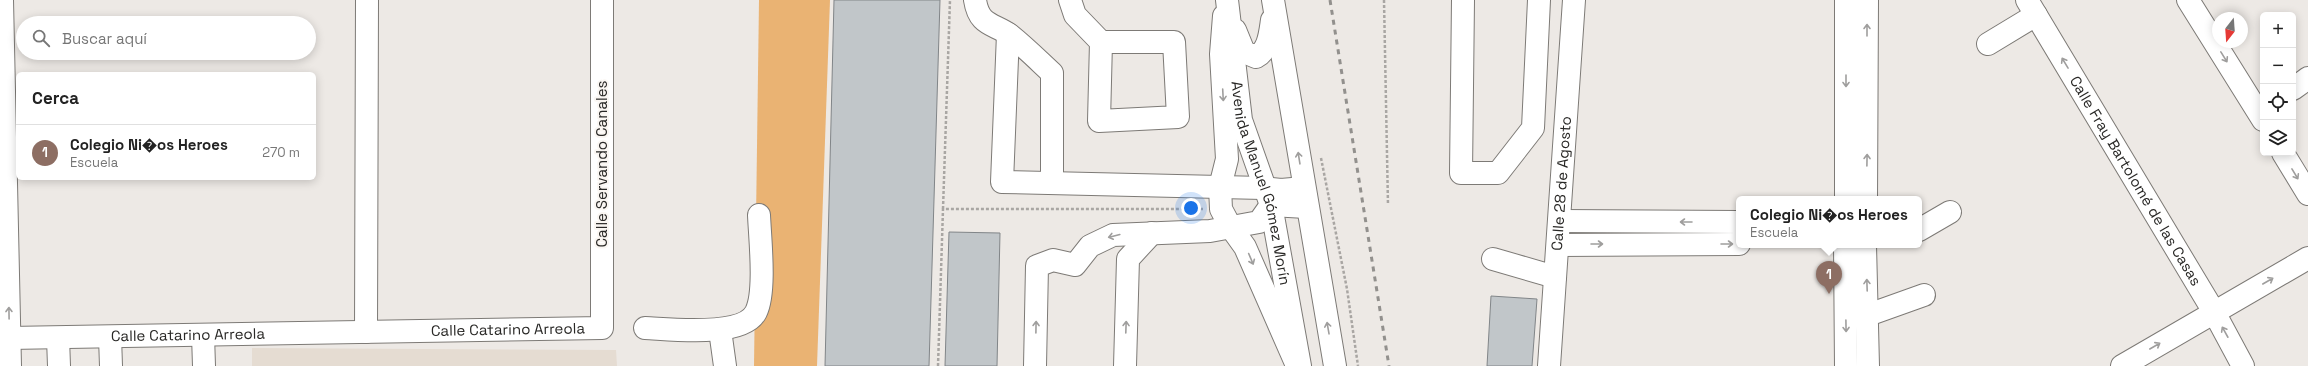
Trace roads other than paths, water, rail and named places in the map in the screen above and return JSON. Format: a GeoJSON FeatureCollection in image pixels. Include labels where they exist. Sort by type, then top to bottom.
{"type":"FeatureCollection","features":[{"type":"Feature","properties":{"kind":"street"},"geometry":{"type":"LineString","coordinates":[[2,0],[2,73],[10,366]]}},
{"type":"Feature","properties":{"kind":"street"},"geometry":{"type":"LineString","coordinates":[[366,332],[367,0]]}},
{"type":"Feature","properties":{"kind":"street","name":"Calle Servando Canales"},"geometry":{"type":"LineString","coordinates":[[602,0],[602,328]]}},
{"type":"Feature","properties":{"kind":"street"},"geometry":{"type":"LineString","coordinates":[[975,0],[977,11],[991,26],[1008,34],[1052,73],[1052,182]]}},
{"type":"Feature","properties":{"kind":"street"},"geometry":{"type":"LineString","coordinates":[[1070,0],[1075,15],[1101,42],[1099,121],[1178,117],[1174,42],[1101,42]]}},
{"type":"Feature","properties":{"kind":"street"},"geometry":{"type":"LineString","coordinates":[[1227,0],[1236,34],[1244,52],[1256,57],[1264,50],[1268,40],[1273,4]]}},
{"type":"Feature","properties":{"kind":"street"},"geometry":{"type":"LineString","coordinates":[[1035,366],[1038,266],[1053,260],[1075,265],[1090,246],[1113,235],[1210,231],[1224,207],[1227,159],[1221,54],[1227,0]]}},
{"type":"Feature","properties":{"kind":"street","name":"Avenida Manuel Gómez Morín"},"geometry":{"type":"LineString","coordinates":[[1227,0],[1240,120],[1267,197],[1298,366]]}},
{"type":"Feature","properties":{"kind":"street"},"geometry":{"type":"LineString","coordinates":[[1464,0],[1461,173],[1498,173],[1533,128],[1539,0]]}},
{"type":"Feature","properties":{"kind":"street","name":"Calle 28 de Agosto"},"geometry":{"type":"LineString","coordinates":[[1549,366],[1574,0]]}},
{"type":"Feature","properties":{"kind":"street"},"geometry":{"type":"LineString","coordinates":[[1846,0],[1846,196]]}},
{"type":"Feature","properties":{"kind":"street"},"geometry":{"type":"LineString","coordinates":[[1866,0],[1866,196]]}},
{"type":"Feature","properties":{"kind":"street"},"geometry":{"type":"LineString","coordinates":[[2188,0],[2260,112]]}},
{"type":"Feature","properties":{"kind":"street"},"geometry":{"type":"LineString","coordinates":[[1273,4],[1335,366]]}},
{"type":"Feature","properties":{"kind":"street"},"geometry":{"type":"LineString","coordinates":[[1988,44],[2032,7]]}},
{"type":"Feature","properties":{"kind":"street","name":"Calle Fray Bartolomé de las Casas"},"geometry":{"type":"LineString","coordinates":[[2032,7],[2214,312],[2241,365]]}},
{"type":"Feature","properties":{"kind":"street"},"geometry":{"type":"LineString","coordinates":[[1008,34],[1002,182],[1052,182],[1224,207],[1259,222],[1267,197]]}},
{"type":"Feature","properties":{"kind":"street"},"geometry":{"type":"LineString","coordinates":[[2296,87],[2308,78]]}},
{"type":"Feature","properties":{"kind":"street"},"geometry":{"type":"LineString","coordinates":[[2285,156],[2308,194]]}},
{"type":"Feature","properties":{"kind":"street"},"geometry":{"type":"LineString","coordinates":[[1224,207],[1267,197],[1281,190],[1305,197]]}},
{"type":"Feature","properties":{"kind":"street"},"geometry":{"type":"LineString","coordinates":[[1224,207],[1245,247],[1298,366]]}},
{"type":"Feature","properties":{"kind":"street"},"geometry":{"type":"LineString","coordinates":[[1922,228],[1950,212]]}},
{"type":"Feature","properties":{"kind":"street"},"geometry":{"type":"LineString","coordinates":[[645,328],[720,330],[744,323],[755,313],[760,295],[759,215]]}},
{"type":"Feature","properties":{"kind":"street"},"geometry":{"type":"LineString","coordinates":[[1560,221],[1736,222]]}},
{"type":"Feature","properties":{"kind":"street"},"geometry":{"type":"LineString","coordinates":[[1125,366],[1128,259],[1152,233]]}},
{"type":"Feature","properties":{"kind":"street"},"geometry":{"type":"LineString","coordinates":[[1558,244],[1736,244]]}},
{"type":"Feature","properties":{"kind":"street"},"geometry":{"type":"LineString","coordinates":[[1845,248],[1846,366]]}},
{"type":"Feature","properties":{"kind":"street"},"geometry":{"type":"LineString","coordinates":[[1865,248],[1868,315],[1868,366]]}},
{"type":"Feature","properties":{"kind":"street"},"geometry":{"type":"LineString","coordinates":[[2122,366],[2308,258]]}},
{"type":"Feature","properties":{"kind":"street"},"geometry":{"type":"LineString","coordinates":[[1493,260],[1555,277]]}},
{"type":"Feature","properties":{"kind":"street"},"geometry":{"type":"LineString","coordinates":[[1868,315],[1924,295]]}},
{"type":"Feature","properties":{"kind":"street","name":"Calle Catarino Arreola"},"geometry":{"type":"LineString","coordinates":[[9,338],[602,328]]}},
{"type":"Feature","properties":{"kind":"street"},"geometry":{"type":"LineString","coordinates":[[720,330],[725,366]]}},
{"type":"Feature","properties":{"kind":"street"},"geometry":{"type":"LineString","coordinates":[[204,335],[204,366]]}},
{"type":"Feature","properties":{"kind":"street"},"geometry":{"type":"LineString","coordinates":[[110,337],[111,366]]}},
{"type":"Feature","properties":{"kind":"street"},"geometry":{"type":"LineString","coordinates":[[58,338],[59,366]]}},
{"type":"Feature","properties":{"kind":"railway"},"geometry":{"type":"LineString","coordinates":[[1330,0],[1389,366]]}},
{"type":"Feature","properties":{"kind":"place","name":"Colegio Ni�os Heroes"},"geometry":{"type":"Point","coordinates":[1829,294]}}]}
